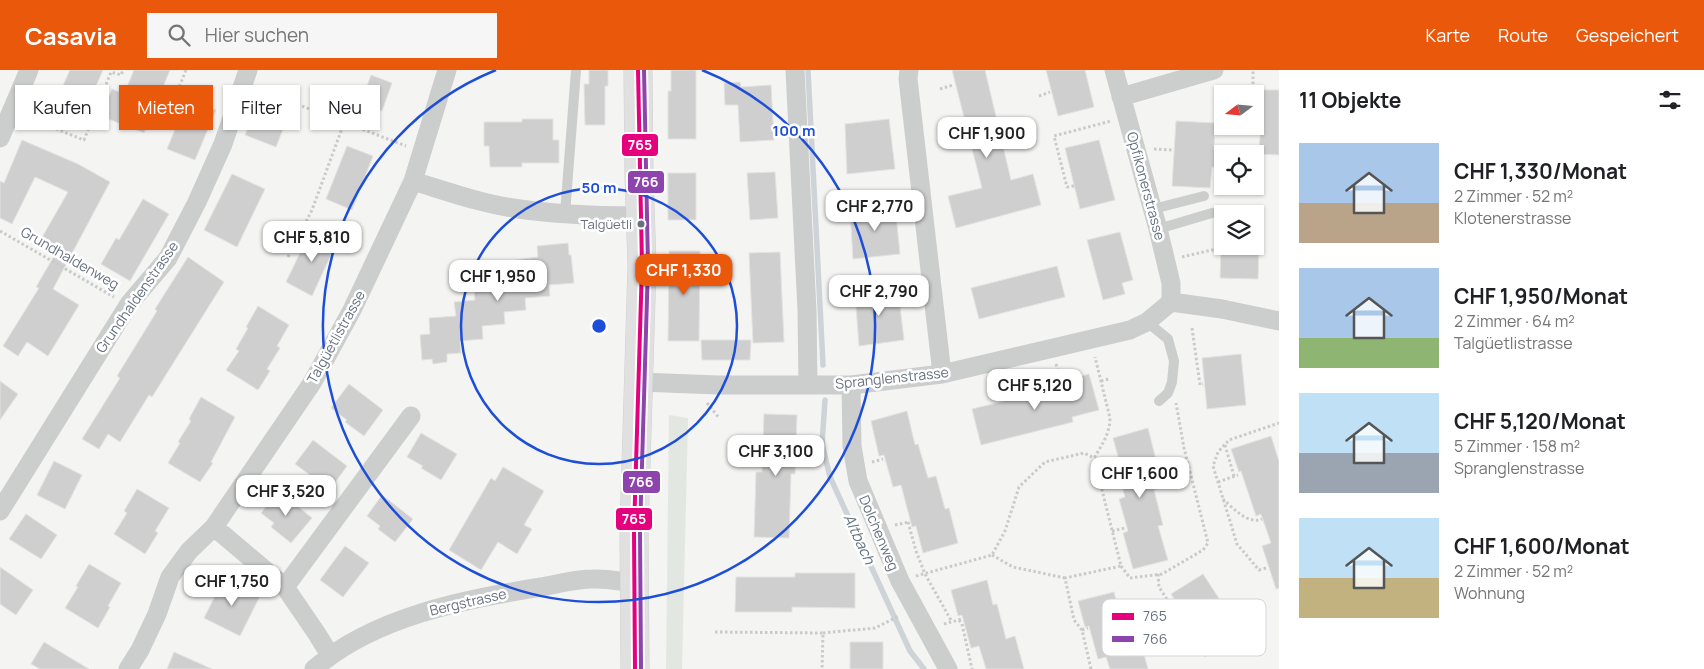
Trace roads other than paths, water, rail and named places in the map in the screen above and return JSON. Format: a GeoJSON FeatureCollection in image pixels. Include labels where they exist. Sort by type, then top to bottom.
{"type":"FeatureCollection","features":[{"type":"Feature","properties":{"kind":"main road"},"geometry":{"type":"LineString","coordinates":[[635,669],[634,531],[642,265],[638,70]]}},
{"type":"Feature","properties":{"kind":"street"},"geometry":{"type":"LineString","coordinates":[[0,138],[28,70]]}},
{"type":"Feature","properties":{"kind":"street","name":"Talgüetlistrasse"},"geometry":{"type":"LineString","coordinates":[[128,669],[140,650],[157,614],[170,577],[189,551],[214,527],[312,383],[352,310],[413,181],[447,70]]}},
{"type":"Feature","properties":{"kind":"street"},"geometry":{"type":"LineString","coordinates":[[795,70],[807,310],[808,384]]}},
{"type":"Feature","properties":{"kind":"street"},"geometry":{"type":"LineString","coordinates":[[909,70],[908,79],[942,374]]}},
{"type":"Feature","properties":{"kind":"street","name":"Opfikonerstrasse"},"geometry":{"type":"LineString","coordinates":[[1114,70],[1158,229],[1171,283],[1171,302]]}},
{"type":"Feature","properties":{"kind":"street"},"geometry":{"type":"LineString","coordinates":[[1122,96],[1214,70]]}},
{"type":"Feature","properties":{"kind":"street","name":"Grundhaldenstrasse"},"geometry":{"type":"LineString","coordinates":[[0,511],[129,304],[168,258],[197,202],[223,144],[246,77]]}},
{"type":"Feature","properties":{"kind":"street"},"geometry":{"type":"LineString","coordinates":[[413,181],[481,202],[512,208],[565,214],[640,216]]}},
{"type":"Feature","properties":{"kind":"street"},"geometry":{"type":"LineString","coordinates":[[1171,302],[1222,309],[1279,321]]}},
{"type":"Feature","properties":{"kind":"street","name":"Spranglenstrasse"},"geometry":{"type":"LineString","coordinates":[[639,382],[718,385],[851,385],[942,374],[1130,330],[1147,322],[1171,302]]}},
{"type":"Feature","properties":{"kind":"street","name":"Dolchenweg"},"geometry":{"type":"LineString","coordinates":[[851,385],[854,469],[863,495],[900,581],[948,669]]}},
{"type":"Feature","properties":{"kind":"street"},"geometry":{"type":"LineString","coordinates":[[285,587],[411,416]]}},
{"type":"Feature","properties":{"kind":"street"},"geometry":{"type":"LineString","coordinates":[[214,527],[285,587],[330,655]]}},
{"type":"Feature","properties":{"kind":"street","name":"Bergstrasse"},"geometry":{"type":"LineString","coordinates":[[314,669],[330,655],[374,631],[422,613],[493,594],[593,579],[635,583]]}},
{"type":"Feature","properties":{"kind":"lane"},"geometry":{"type":"LineString","coordinates":[[565,214],[576,70]]}},
{"type":"Feature","properties":{"kind":"lane"},"geometry":{"type":"LineString","coordinates":[[1153,209],[1204,196]]}},
{"type":"Feature","properties":{"kind":"lane"},"geometry":{"type":"LineString","coordinates":[[1158,229],[1212,212]]}},
{"type":"Feature","properties":{"kind":"lane"},"geometry":{"type":"LineString","coordinates":[[1147,322],[1168,339],[1174,361],[1172,382],[1168,393],[1159,401]]}},
{"type":"Feature","properties":{"kind":"waterway","name":"Altbach"},"geometry":{"type":"LineString","coordinates":[[808,70],[823,365]]}},
{"type":"Feature","properties":{"kind":"waterway","name":"Altbach"},"geometry":{"type":"LineString","coordinates":[[825,400],[822,444],[830,477],[910,651],[924,669]]}},
{"type":"Feature","properties":{"kind":"place","name":"Talgüetli"},"geometry":{"type":"Point","coordinates":[641,224]}}]}
